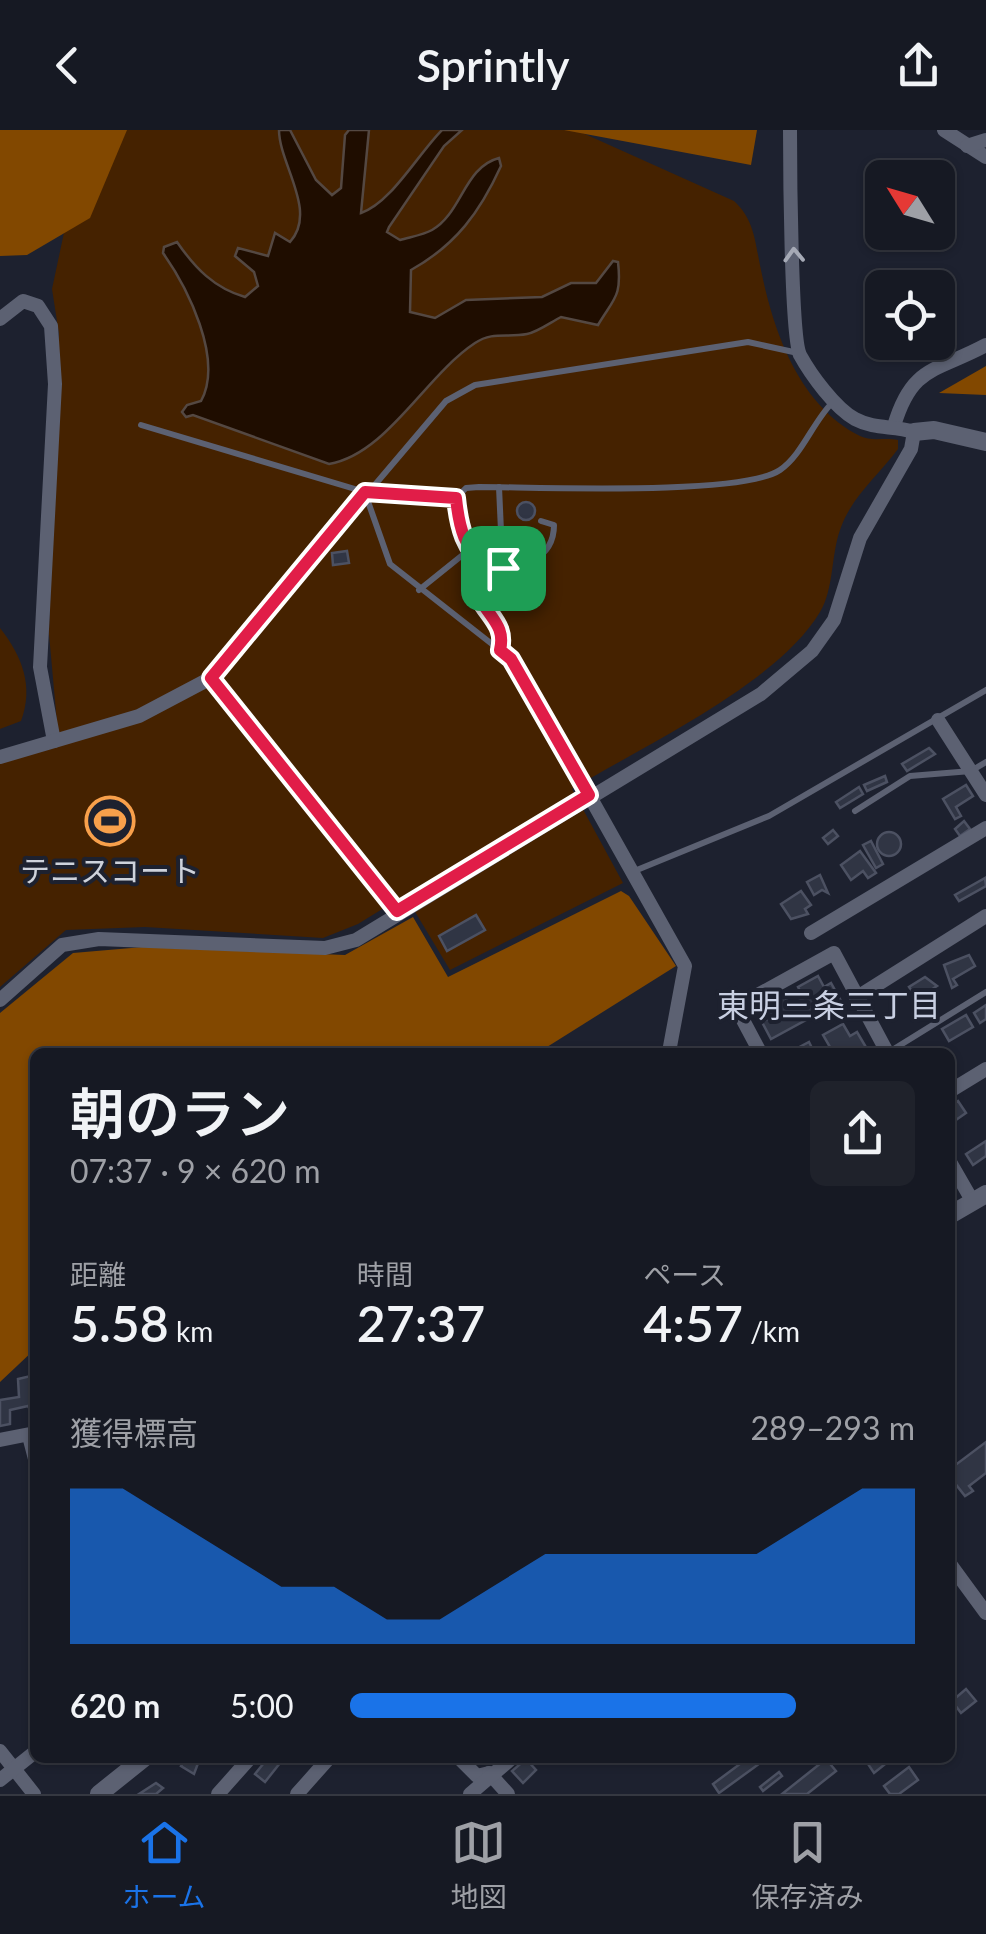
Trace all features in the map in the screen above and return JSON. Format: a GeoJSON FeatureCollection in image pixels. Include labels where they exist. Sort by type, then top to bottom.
{"type":"FeatureCollection","features":[{"type":"Feature","properties":{"kind":"street"},"geometry":{"type":"LineString","coordinates":[[790,130],[798,352],[832,403],[879,430],[894,426],[914,432],[966,434],[986,442]]}},
{"type":"Feature","properties":{"kind":"street"},"geometry":{"type":"LineString","coordinates":[[944,130],[986,157]]}},
{"type":"Feature","properties":{"kind":"street"},"geometry":{"type":"LineString","coordinates":[[966,146],[986,140]]}},
{"type":"Feature","properties":{"kind":"street"},"geometry":{"type":"LineString","coordinates":[[0,318],[23,301],[38,306],[51,326],[55,384],[40,668],[54,741]]}},
{"type":"Feature","properties":{"kind":"street"},"geometry":{"type":"LineString","coordinates":[[894,426],[904,390],[934,368],[986,345]]}},
{"type":"Feature","properties":{"kind":"street"},"geometry":{"type":"LineString","coordinates":[[0,1000],[62,945],[100,939],[325,948],[356,940],[397,911],[762,694],[812,651],[834,620],[860,538],[911,448],[914,432]]}},
{"type":"Feature","properties":{"kind":"street"},"geometry":{"type":"LineString","coordinates":[[0,757],[139,716],[211,678]]}},
{"type":"Feature","properties":{"kind":"street"},"geometry":{"type":"LineString","coordinates":[[938,720],[986,796]]}},
{"type":"Feature","properties":{"kind":"street"},"geometry":{"type":"LineString","coordinates":[[589,795],[685,966],[669,1048]]}},
{"type":"Feature","properties":{"kind":"street"},"geometry":{"type":"LineString","coordinates":[[811,933],[986,828]]}},
{"type":"Feature","properties":{"kind":"street"},"geometry":{"type":"LineString","coordinates":[[856,998],[986,916]]}},
{"type":"Feature","properties":{"kind":"street"},"geometry":{"type":"LineString","coordinates":[[758,1048],[736,1007],[834,953],[886,1048]]}},
{"type":"Feature","properties":{"kind":"street"},"geometry":{"type":"LineString","coordinates":[[955,1088],[986,1069]]}},
{"type":"Feature","properties":{"kind":"street"},"geometry":{"type":"LineString","coordinates":[[955,1168],[980,1198],[955,1212]]}},
{"type":"Feature","properties":{"kind":"street"},"geometry":{"type":"LineString","coordinates":[[0,1440],[30,1434]]}},
{"type":"Feature","properties":{"kind":"street"},"geometry":{"type":"LineString","coordinates":[[955,1571],[986,1613]]}},
{"type":"Feature","properties":{"kind":"street"},"geometry":{"type":"LineString","coordinates":[[0,1751],[34,1794]]}},
{"type":"Feature","properties":{"kind":"street"},"geometry":{"type":"LineString","coordinates":[[0,1780],[30,1756]]}},
{"type":"Feature","properties":{"kind":"street"},"geometry":{"type":"LineString","coordinates":[[99,1794],[138,1763]]}},
{"type":"Feature","properties":{"kind":"street"},"geometry":{"type":"LineString","coordinates":[[218,1794],[246,1763]]}},
{"type":"Feature","properties":{"kind":"street"},"geometry":{"type":"LineString","coordinates":[[296,1794],[324,1763]]}},
{"type":"Feature","properties":{"kind":"street"},"geometry":{"type":"LineString","coordinates":[[465,1763],[477,1776],[489,1773]]}},
{"type":"Feature","properties":{"kind":"street"},"geometry":{"type":"LineString","coordinates":[[470,1794],[504,1763]]}},
{"type":"Feature","properties":{"kind":"street"},"geometry":{"type":"LineString","coordinates":[[489,1773],[508,1794]]}},
{"type":"Feature","properties":{"kind":"lane"},"geometry":{"type":"LineString","coordinates":[[397,911],[211,678],[446,400],[475,384],[748,342],[798,352]]}},
{"type":"Feature","properties":{"kind":"lane"},"geometry":{"type":"LineString","coordinates":[[141,425],[365,492],[456,498],[466,488],[654,488],[765,476],[786,465],[832,403]]}},
{"type":"Feature","properties":{"kind":"lane"},"geometry":{"type":"LineString","coordinates":[[499,486],[503,568],[483,604],[499,625],[503,638],[500,650]]}},
{"type":"Feature","properties":{"kind":"lane"},"geometry":{"type":"LineString","coordinates":[[365,492],[390,564],[511,659],[589,795]]}},
{"type":"Feature","properties":{"kind":"lane"},"geometry":{"type":"LineString","coordinates":[[456,498],[461,535],[489,569],[522,566],[547,550],[554,525],[541,522]]}},
{"type":"Feature","properties":{"kind":"lane"},"geometry":{"type":"LineString","coordinates":[[420,590],[470,549]]}},
{"type":"Feature","properties":{"kind":"lane"},"geometry":{"type":"LineString","coordinates":[[632,872],[770,816],[986,690]]}},
{"type":"Feature","properties":{"kind":"lane"},"geometry":{"type":"LineString","coordinates":[[855,810],[910,776],[971,771],[986,762]]}},
{"type":"Feature","properties":{"kind":"lane"},"geometry":{"type":"LineString","coordinates":[[895,1048],[986,992]]}},
{"type":"Feature","properties":{"kind":"shaded area"},"geometry":{"type":"Polygon","coordinates":[[[0,130],[127,130],[90,218],[27,255],[0,256],[0,130]]]}},
{"type":"Feature","properties":{"kind":"shaded area"},"geometry":{"type":"Polygon","coordinates":[[[126,130],[576,130],[734,201],[750,224],[773,318],[805,386],[839,423],[860,436],[898,440],[898,449],[845,518],[825,603],[800,638],[742,688],[572,789],[623,883],[450,970],[405,895],[358,924],[323,938],[145,927],[66,930],[0,987],[0,763],[59,745],[49,634],[59,334],[52,289],[72,195],[126,130]]]}},
{"type":"Feature","properties":{"kind":"shaded area"},"geometry":{"type":"Polygon","coordinates":[[[279,130],[290,130],[316,180],[332,195],[341,188],[345,135],[349,130],[369,130],[361,213],[393,189],[442,130],[462,130],[444,146],[389,227],[387,232],[400,240],[428,232],[442,222],[478,171],[499,158],[501,166],[493,183],[465,226],[441,250],[411,270],[410,312],[435,318],[466,300],[542,297],[571,283],[596,283],[613,261],[618,262],[616,296],[598,325],[561,317],[531,333],[494,336],[475,343],[369,446],[329,464],[193,415],[186,417],[182,412],[187,405],[201,401],[208,365],[200,324],[163,253],[164,247],[177,242],[206,276],[234,293],[245,297],[258,286],[254,272],[235,256],[238,248],[268,256],[275,233],[290,242],[298,230],[300,216],[279,130]]]}},
{"type":"Feature","properties":{"kind":"shaded area"},"geometry":{"type":"Polygon","coordinates":[[[564,130],[757,130],[751,165],[564,130]]]}},
{"type":"Feature","properties":{"kind":"shaded area"},"geometry":{"type":"Polygon","coordinates":[[[986,366],[986,395],[939,393],[986,366]]]}},
{"type":"Feature","properties":{"kind":"shaded area"},"geometry":{"type":"Polygon","coordinates":[[[0,628],[20,661],[26,696],[21,721],[0,729],[0,628]]]}},
{"type":"Feature","properties":{"kind":"shaded area"},"geometry":{"type":"Polygon","coordinates":[[[621,891],[629,896],[676,966],[547,1048],[30,1048],[30,1354],[0,1382],[0,1013],[73,953],[143,947],[345,955],[413,917],[448,977],[621,891]]]}},
{"type":"Feature","properties":{"kind":"building"},"geometry":{"type":"Polygon","coordinates":[[[526,502],[533,504],[533,518],[526,520],[519,518],[517,511],[519,504],[526,502]]]}},
{"type":"Feature","properties":{"kind":"building"},"geometry":{"type":"Polygon","coordinates":[[[347,551],[349,563],[333,565],[332,553],[347,551]]]}},
{"type":"Feature","properties":{"kind":"building"},"geometry":{"type":"Polygon","coordinates":[[[929,748],[935,754],[907,771],[902,764],[929,748]]]}},
{"type":"Feature","properties":{"kind":"building"},"geometry":{"type":"Polygon","coordinates":[[[885,776],[887,782],[867,791],[864,785],[885,776]]]}},
{"type":"Feature","properties":{"kind":"building"},"geometry":{"type":"Polygon","coordinates":[[[966,785],[973,796],[956,807],[961,816],[955,819],[943,799],[966,785]]]}},
{"type":"Feature","properties":{"kind":"building"},"geometry":{"type":"Polygon","coordinates":[[[859,787],[863,794],[840,808],[836,802],[859,787]]]}},
{"type":"Feature","properties":{"kind":"building"},"geometry":{"type":"Polygon","coordinates":[[[964,821],[970,829],[960,836],[955,829],[964,821]]]}},
{"type":"Feature","properties":{"kind":"building"},"geometry":{"type":"Polygon","coordinates":[[[833,830],[838,836],[828,844],[823,838],[833,830]]]}},
{"type":"Feature","properties":{"kind":"building"},"geometry":{"type":"Polygon","coordinates":[[[889,832],[901,844],[889,856],[877,844],[889,832]]]}},
{"type":"Feature","properties":{"kind":"building"},"geometry":{"type":"Polygon","coordinates":[[[871,841],[883,864],[876,868],[863,845],[871,841]]]}},
{"type":"Feature","properties":{"kind":"building"},"geometry":{"type":"Polygon","coordinates":[[[860,851],[876,873],[868,878],[863,871],[851,880],[841,865],[860,851]]]}},
{"type":"Feature","properties":{"kind":"building"},"geometry":{"type":"Polygon","coordinates":[[[820,875],[828,893],[822,890],[814,895],[807,882],[820,875]]]}},
{"type":"Feature","properties":{"kind":"building"},"geometry":{"type":"Polygon","coordinates":[[[985,878],[986,886],[959,901],[955,895],[985,878]]]}},
{"type":"Feature","properties":{"kind":"building"},"geometry":{"type":"Polygon","coordinates":[[[801,891],[811,905],[805,909],[808,914],[791,919],[781,904],[801,891]]]}},
{"type":"Feature","properties":{"kind":"building"},"geometry":{"type":"Polygon","coordinates":[[[476,915],[485,930],[447,951],[439,936],[476,915]]]}},
{"type":"Feature","properties":{"kind":"building"},"geometry":{"type":"Polygon","coordinates":[[[969,955],[975,966],[953,979],[957,985],[952,988],[944,965],[969,955]]]}},
{"type":"Feature","properties":{"kind":"building"},"geometry":{"type":"Polygon","coordinates":[[[818,976],[824,987],[831,983],[841,1001],[771,1039],[762,1022],[770,1018],[763,1005],[783,994],[790,1006],[804,998],[798,987],[818,976]]]}},
{"type":"Feature","properties":{"kind":"building"},"geometry":{"type":"Polygon","coordinates":[[[925,977],[937,986],[917,999],[909,987],[925,977]]]}},
{"type":"Feature","properties":{"kind":"building"},"geometry":{"type":"Polygon","coordinates":[[[986,1005],[986,1019],[980,1023],[974,1013],[986,1005]]]}},
{"type":"Feature","properties":{"kind":"building"},"geometry":{"type":"Polygon","coordinates":[[[966,1015],[973,1027],[949,1041],[942,1029],[966,1015]]]}},
{"type":"Feature","properties":{"kind":"building"},"geometry":{"type":"Polygon","coordinates":[[[843,1024],[850,1036],[857,1032],[866,1048],[828,1048],[823,1035],[843,1024]]]}},
{"type":"Feature","properties":{"kind":"building"},"geometry":{"type":"Polygon","coordinates":[[[958,1101],[966,1113],[955,1121],[958,1101]]]}},
{"type":"Feature","properties":{"kind":"building"},"geometry":{"type":"Polygon","coordinates":[[[986,1141],[986,1156],[973,1165],[966,1154],[986,1141]]]}},
{"type":"Feature","properties":{"kind":"building"},"geometry":{"type":"Polygon","coordinates":[[[30,1376],[30,1410],[28,1406],[10,1410],[10,1424],[0,1426],[0,1400],[19,1397],[18,1379],[30,1376]]]}},
{"type":"Feature","properties":{"kind":"building"},"geometry":{"type":"Polygon","coordinates":[[[986,1442],[986,1473],[969,1486],[973,1491],[965,1496],[955,1483],[955,1465],[986,1442]]]}},
{"type":"Feature","properties":{"kind":"building"},"geometry":{"type":"Polygon","coordinates":[[[966,1689],[976,1701],[961,1713],[955,1698],[966,1689]]]}},
{"type":"Feature","properties":{"kind":"building"},"geometry":{"type":"Polygon","coordinates":[[[183,1763],[198,1763],[194,1774],[181,1766],[183,1763]]]}},
{"type":"Feature","properties":{"kind":"building"},"geometry":{"type":"Polygon","coordinates":[[[264,1763],[280,1763],[265,1782],[255,1774],[264,1763]]]}},
{"type":"Feature","properties":{"kind":"building"},"geometry":{"type":"Polygon","coordinates":[[[521,1763],[530,1763],[536,1770],[523,1783],[512,1771],[521,1763]]]}},
{"type":"Feature","properties":{"kind":"building"},"geometry":{"type":"Polygon","coordinates":[[[741,1763],[760,1763],[719,1793],[713,1784],[741,1763]]]}},
{"type":"Feature","properties":{"kind":"building"},"geometry":{"type":"Polygon","coordinates":[[[821,1763],[829,1763],[836,1771],[807,1794],[782,1794],[821,1763]]]}},
{"type":"Feature","properties":{"kind":"building"},"geometry":{"type":"Polygon","coordinates":[[[867,1763],[886,1763],[874,1773],[867,1763]]]}},
{"type":"Feature","properties":{"kind":"building"},"geometry":{"type":"Polygon","coordinates":[[[909,1767],[918,1780],[899,1794],[890,1794],[884,1786],[909,1767]]]}},
{"type":"Feature","properties":{"kind":"building"},"geometry":{"type":"Polygon","coordinates":[[[779,1772],[782,1776],[763,1791],[760,1787],[779,1772]]]}},
{"type":"Feature","properties":{"kind":"building"},"geometry":{"type":"Polygon","coordinates":[[[156,1783],[163,1788],[156,1794],[139,1794],[156,1783]]]}},
{"type":"Feature","properties":{"kind":"place","name":"テニスコート"},"geometry":{"type":"Point","coordinates":[110,821]}},
{"type":"Feature","properties":{"kind":"district","name":"東明三条三丁目"},"geometry":{"type":"Point","coordinates":[829,1004]}},
{"type":"Feature","properties":{"kind":"route"},"geometry":{"type":"LineString","coordinates":[[365,492],[456,498],[461,535],[467,545],[489,569],[503,568],[503,575],[483,604],[499,625],[503,638],[500,650],[511,659],[589,795],[397,911],[211,678],[365,492]]}}]}
